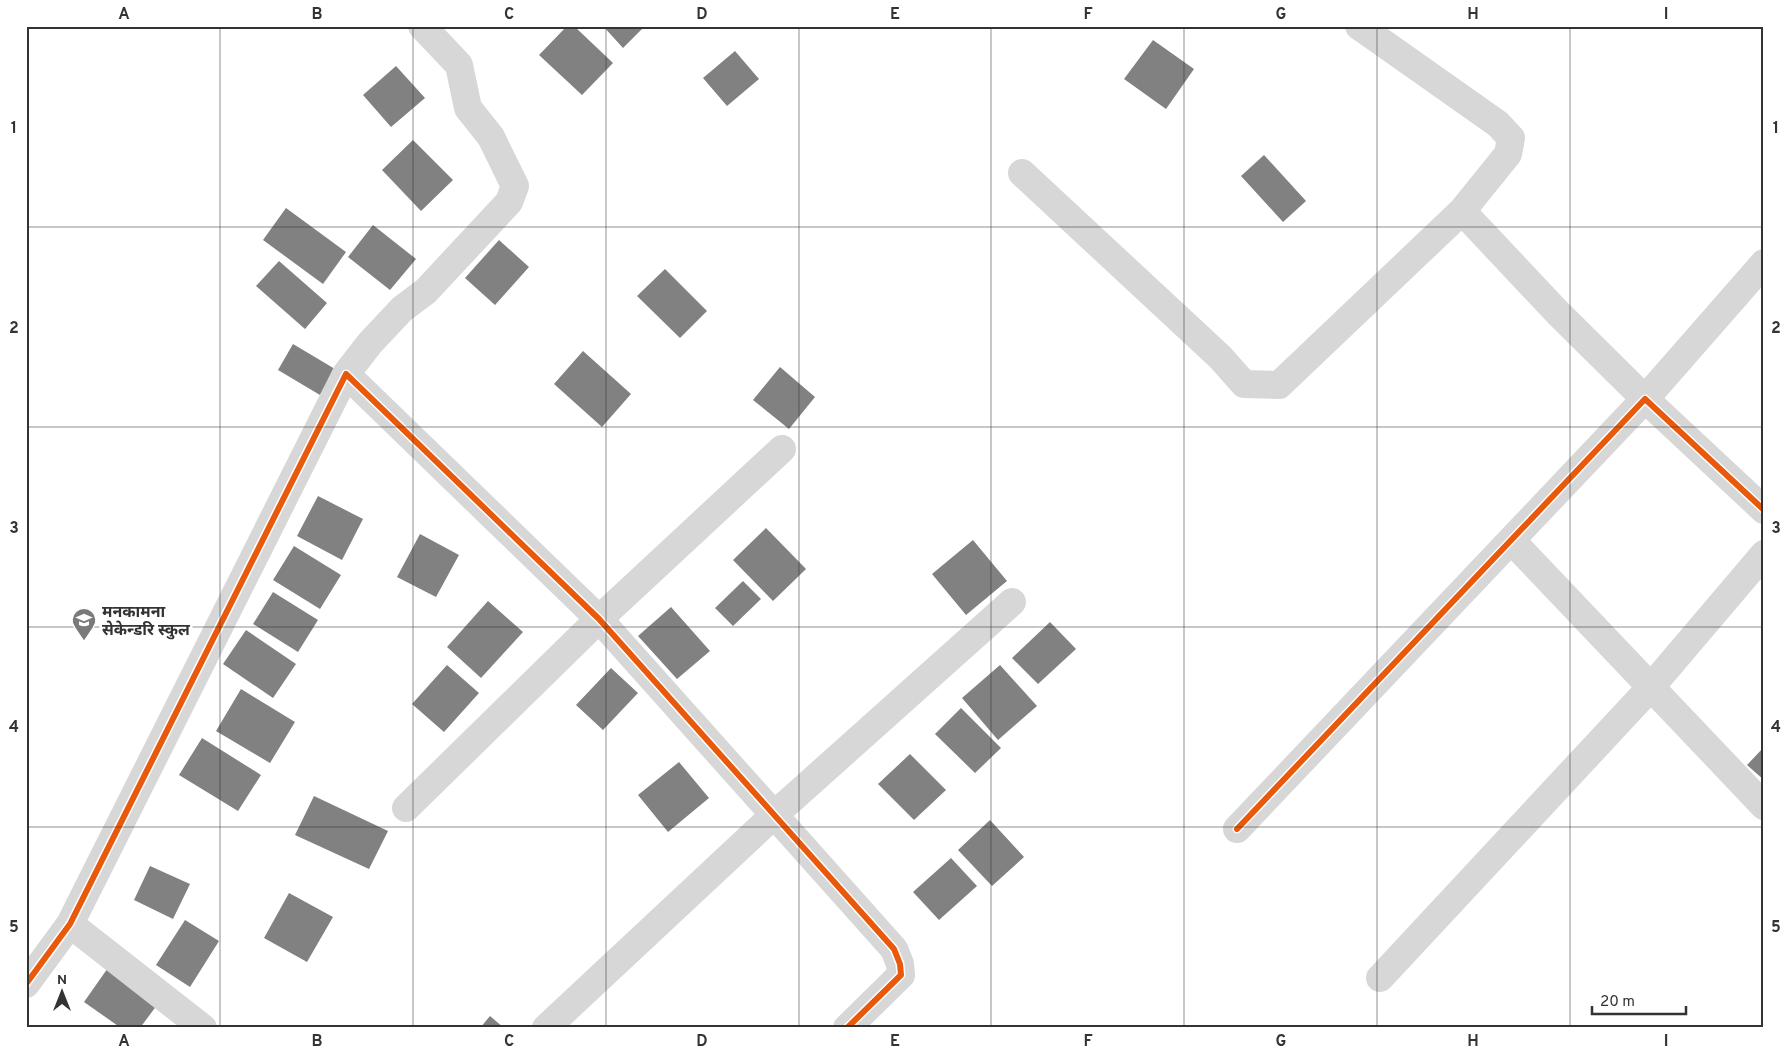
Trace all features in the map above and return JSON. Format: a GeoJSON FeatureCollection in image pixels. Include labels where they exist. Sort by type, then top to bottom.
{"type":"FeatureCollection","features":[{"type":"Feature","properties":{"kind":"street"},"geometry":{"type":"LineString","coordinates":[[26,984],[70,924],[346,374],[370,343],[402,309],[426,291],[509,202],[515,186],[491,137],[468,108],[458,65],[422,26]]}},
{"type":"Feature","properties":{"kind":"street"},"geometry":{"type":"LineString","coordinates":[[1022,172],[1220,357],[1244,384],[1279,385],[1462,211],[1508,154],[1511,138],[1498,124],[1359,26]]}},
{"type":"Feature","properties":{"kind":"street"},"geometry":{"type":"LineString","coordinates":[[1462,211],[1558,313],[1645,399],[1764,510]]}},
{"type":"Feature","properties":{"kind":"street"},"geometry":{"type":"LineString","coordinates":[[1238,829],[1645,399],[1764,263]]}},
{"type":"Feature","properties":{"kind":"street"},"geometry":{"type":"LineString","coordinates":[[346,374],[599,619],[894,949],[900,964],[901,975],[847,1028]]}},
{"type":"Feature","properties":{"kind":"street"},"geometry":{"type":"LineString","coordinates":[[406,808],[599,619],[782,449]]}},
{"type":"Feature","properties":{"kind":"street"},"geometry":{"type":"LineString","coordinates":[[1512,541],[1764,806]]}},
{"type":"Feature","properties":{"kind":"street"},"geometry":{"type":"LineString","coordinates":[[1380,978],[1651,687],[1764,554]]}},
{"type":"Feature","properties":{"kind":"street"},"geometry":{"type":"LineString","coordinates":[[546,1028],[774,815],[1012,602]]}},
{"type":"Feature","properties":{"kind":"street"},"geometry":{"type":"LineString","coordinates":[[70,924],[203,1028]]}},
{"type":"Feature","properties":{"kind":"building"},"geometry":{"type":"Polygon","coordinates":[[[567,26],[574,26],[613,63],[582,95],[539,55],[567,26]]]}},
{"type":"Feature","properties":{"kind":"building"},"geometry":{"type":"Polygon","coordinates":[[[603,26],[645,26],[623,48],[603,26]]]}},
{"type":"Feature","properties":{"kind":"building"},"geometry":{"type":"Polygon","coordinates":[[[1153,40],[1194,69],[1166,109],[1124,79],[1153,40]]]}},
{"type":"Feature","properties":{"kind":"building"},"geometry":{"type":"Polygon","coordinates":[[[735,51],[759,79],[727,106],[703,78],[735,51]]]}},
{"type":"Feature","properties":{"kind":"building"},"geometry":{"type":"Polygon","coordinates":[[[396,66],[425,98],[391,127],[363,95],[396,66]]]}},
{"type":"Feature","properties":{"kind":"building"},"geometry":{"type":"Polygon","coordinates":[[[413,140],[453,180],[421,211],[382,170],[413,140]]]}},
{"type":"Feature","properties":{"kind":"building"},"geometry":{"type":"Polygon","coordinates":[[[1264,155],[1306,201],[1283,222],[1241,176],[1264,155]]]}},
{"type":"Feature","properties":{"kind":"building"},"geometry":{"type":"Polygon","coordinates":[[[286,208],[346,252],[323,284],[263,240],[286,208]]]}},
{"type":"Feature","properties":{"kind":"building"},"geometry":{"type":"Polygon","coordinates":[[[373,225],[416,259],[390,290],[348,257],[373,225]]]}},
{"type":"Feature","properties":{"kind":"building"},"geometry":{"type":"Polygon","coordinates":[[[499,240],[529,267],[495,305],[465,278],[499,240]]]}},
{"type":"Feature","properties":{"kind":"building"},"geometry":{"type":"Polygon","coordinates":[[[279,261],[327,303],[305,329],[256,286],[279,261]]]}},
{"type":"Feature","properties":{"kind":"building"},"geometry":{"type":"Polygon","coordinates":[[[665,269],[707,311],[680,338],[637,296],[665,269]]]}},
{"type":"Feature","properties":{"kind":"building"},"geometry":{"type":"Polygon","coordinates":[[[293,344],[335,369],[320,395],[278,370],[293,344]]]}},
{"type":"Feature","properties":{"kind":"building"},"geometry":{"type":"Polygon","coordinates":[[[583,351],[631,394],[602,427],[554,384],[583,351]]]}},
{"type":"Feature","properties":{"kind":"building"},"geometry":{"type":"Polygon","coordinates":[[[780,367],[815,397],[789,429],[753,400],[780,367]]]}},
{"type":"Feature","properties":{"kind":"building"},"geometry":{"type":"Polygon","coordinates":[[[318,496],[363,519],[342,560],[297,536],[318,496]]]}},
{"type":"Feature","properties":{"kind":"building"},"geometry":{"type":"Polygon","coordinates":[[[766,528],[806,569],[773,601],[733,560],[766,528]]]}},
{"type":"Feature","properties":{"kind":"building"},"geometry":{"type":"Polygon","coordinates":[[[420,534],[459,555],[436,597],[397,577],[420,534]]]}},
{"type":"Feature","properties":{"kind":"building"},"geometry":{"type":"Polygon","coordinates":[[[973,540],[1007,581],[966,615],[932,574],[973,540]]]}},
{"type":"Feature","properties":{"kind":"building"},"geometry":{"type":"Polygon","coordinates":[[[294,546],[341,575],[320,609],[273,580],[294,546]]]}},
{"type":"Feature","properties":{"kind":"building"},"geometry":{"type":"Polygon","coordinates":[[[743,581],[761,599],[733,626],[715,608],[743,581]]]}},
{"type":"Feature","properties":{"kind":"building"},"geometry":{"type":"Polygon","coordinates":[[[273,592],[318,620],[298,652],[253,624],[273,592]]]}},
{"type":"Feature","properties":{"kind":"building"},"geometry":{"type":"Polygon","coordinates":[[[488,601],[523,632],[481,678],[447,647],[488,601]]]}},
{"type":"Feature","properties":{"kind":"building"},"geometry":{"type":"Polygon","coordinates":[[[671,607],[710,651],[677,679],[638,636],[671,607]]]}},
{"type":"Feature","properties":{"kind":"building"},"geometry":{"type":"Polygon","coordinates":[[[1050,622],[1076,649],[1038,684],[1012,658],[1050,622]]]}},
{"type":"Feature","properties":{"kind":"building"},"geometry":{"type":"Polygon","coordinates":[[[246,630],[296,664],[273,698],[223,664],[246,630]]]}},
{"type":"Feature","properties":{"kind":"building"},"geometry":{"type":"Polygon","coordinates":[[[447,665],[479,693],[444,732],[412,704],[447,665]]]}},
{"type":"Feature","properties":{"kind":"building"},"geometry":{"type":"Polygon","coordinates":[[[1000,665],[1037,706],[998,740],[962,698],[1000,665]]]}},
{"type":"Feature","properties":{"kind":"building"},"geometry":{"type":"Polygon","coordinates":[[[611,668],[638,693],[603,730],[576,705],[611,668]]]}},
{"type":"Feature","properties":{"kind":"building"},"geometry":{"type":"Polygon","coordinates":[[[241,689],[295,722],[270,763],[216,731],[241,689]]]}},
{"type":"Feature","properties":{"kind":"building"},"geometry":{"type":"Polygon","coordinates":[[[961,708],[1001,748],[975,773],[935,734],[961,708]]]}},
{"type":"Feature","properties":{"kind":"building"},"geometry":{"type":"Polygon","coordinates":[[[202,738],[261,775],[238,811],[179,775],[202,738]]]}},
{"type":"Feature","properties":{"kind":"building"},"geometry":{"type":"Polygon","coordinates":[[[1764,747],[1764,780],[1747,765],[1764,747]]]}},
{"type":"Feature","properties":{"kind":"building"},"geometry":{"type":"Polygon","coordinates":[[[910,754],[946,790],[914,820],[878,784],[910,754]]]}},
{"type":"Feature","properties":{"kind":"building"},"geometry":{"type":"Polygon","coordinates":[[[679,762],[709,798],[668,832],[638,795],[679,762]]]}},
{"type":"Feature","properties":{"kind":"building"},"geometry":{"type":"Polygon","coordinates":[[[314,796],[388,831],[369,869],[295,835],[314,796]]]}},
{"type":"Feature","properties":{"kind":"building"},"geometry":{"type":"Polygon","coordinates":[[[990,820],[1024,857],[992,886],[958,850],[990,820]]]}},
{"type":"Feature","properties":{"kind":"building"},"geometry":{"type":"Polygon","coordinates":[[[951,858],[977,886],[939,920],[913,892],[951,858]]]}},
{"type":"Feature","properties":{"kind":"building"},"geometry":{"type":"Polygon","coordinates":[[[150,866],[190,884],[173,919],[134,900],[150,866]]]}},
{"type":"Feature","properties":{"kind":"building"},"geometry":{"type":"Polygon","coordinates":[[[289,893],[333,917],[307,962],[264,938],[289,893]]]}},
{"type":"Feature","properties":{"kind":"building"},"geometry":{"type":"Polygon","coordinates":[[[185,920],[219,941],[190,987],[156,965],[185,920]]]}},
{"type":"Feature","properties":{"kind":"building"},"geometry":{"type":"Polygon","coordinates":[[[110,965],[160,1001],[140,1028],[121,1028],[84,1002],[110,965]]]}},
{"type":"Feature","properties":{"kind":"building"},"geometry":{"type":"Polygon","coordinates":[[[490,1016],[504,1028],[480,1028],[490,1016]]]}},
{"type":"Feature","properties":{"kind":"cycle path"},"geometry":{"type":"LineString","coordinates":[[26,984],[70,924],[346,374],[599,619],[894,949],[900,964],[901,975],[847,1028]]}},
{"type":"Feature","properties":{"kind":"cycle path"},"geometry":{"type":"LineString","coordinates":[[1237,829],[1645,399],[1764,510]]}},
{"type":"Feature","properties":{"kind":"place","name":"मनकामना सेकेन्डरि स्कुल"},"geometry":{"type":"Point","coordinates":[84,641]}}]}
